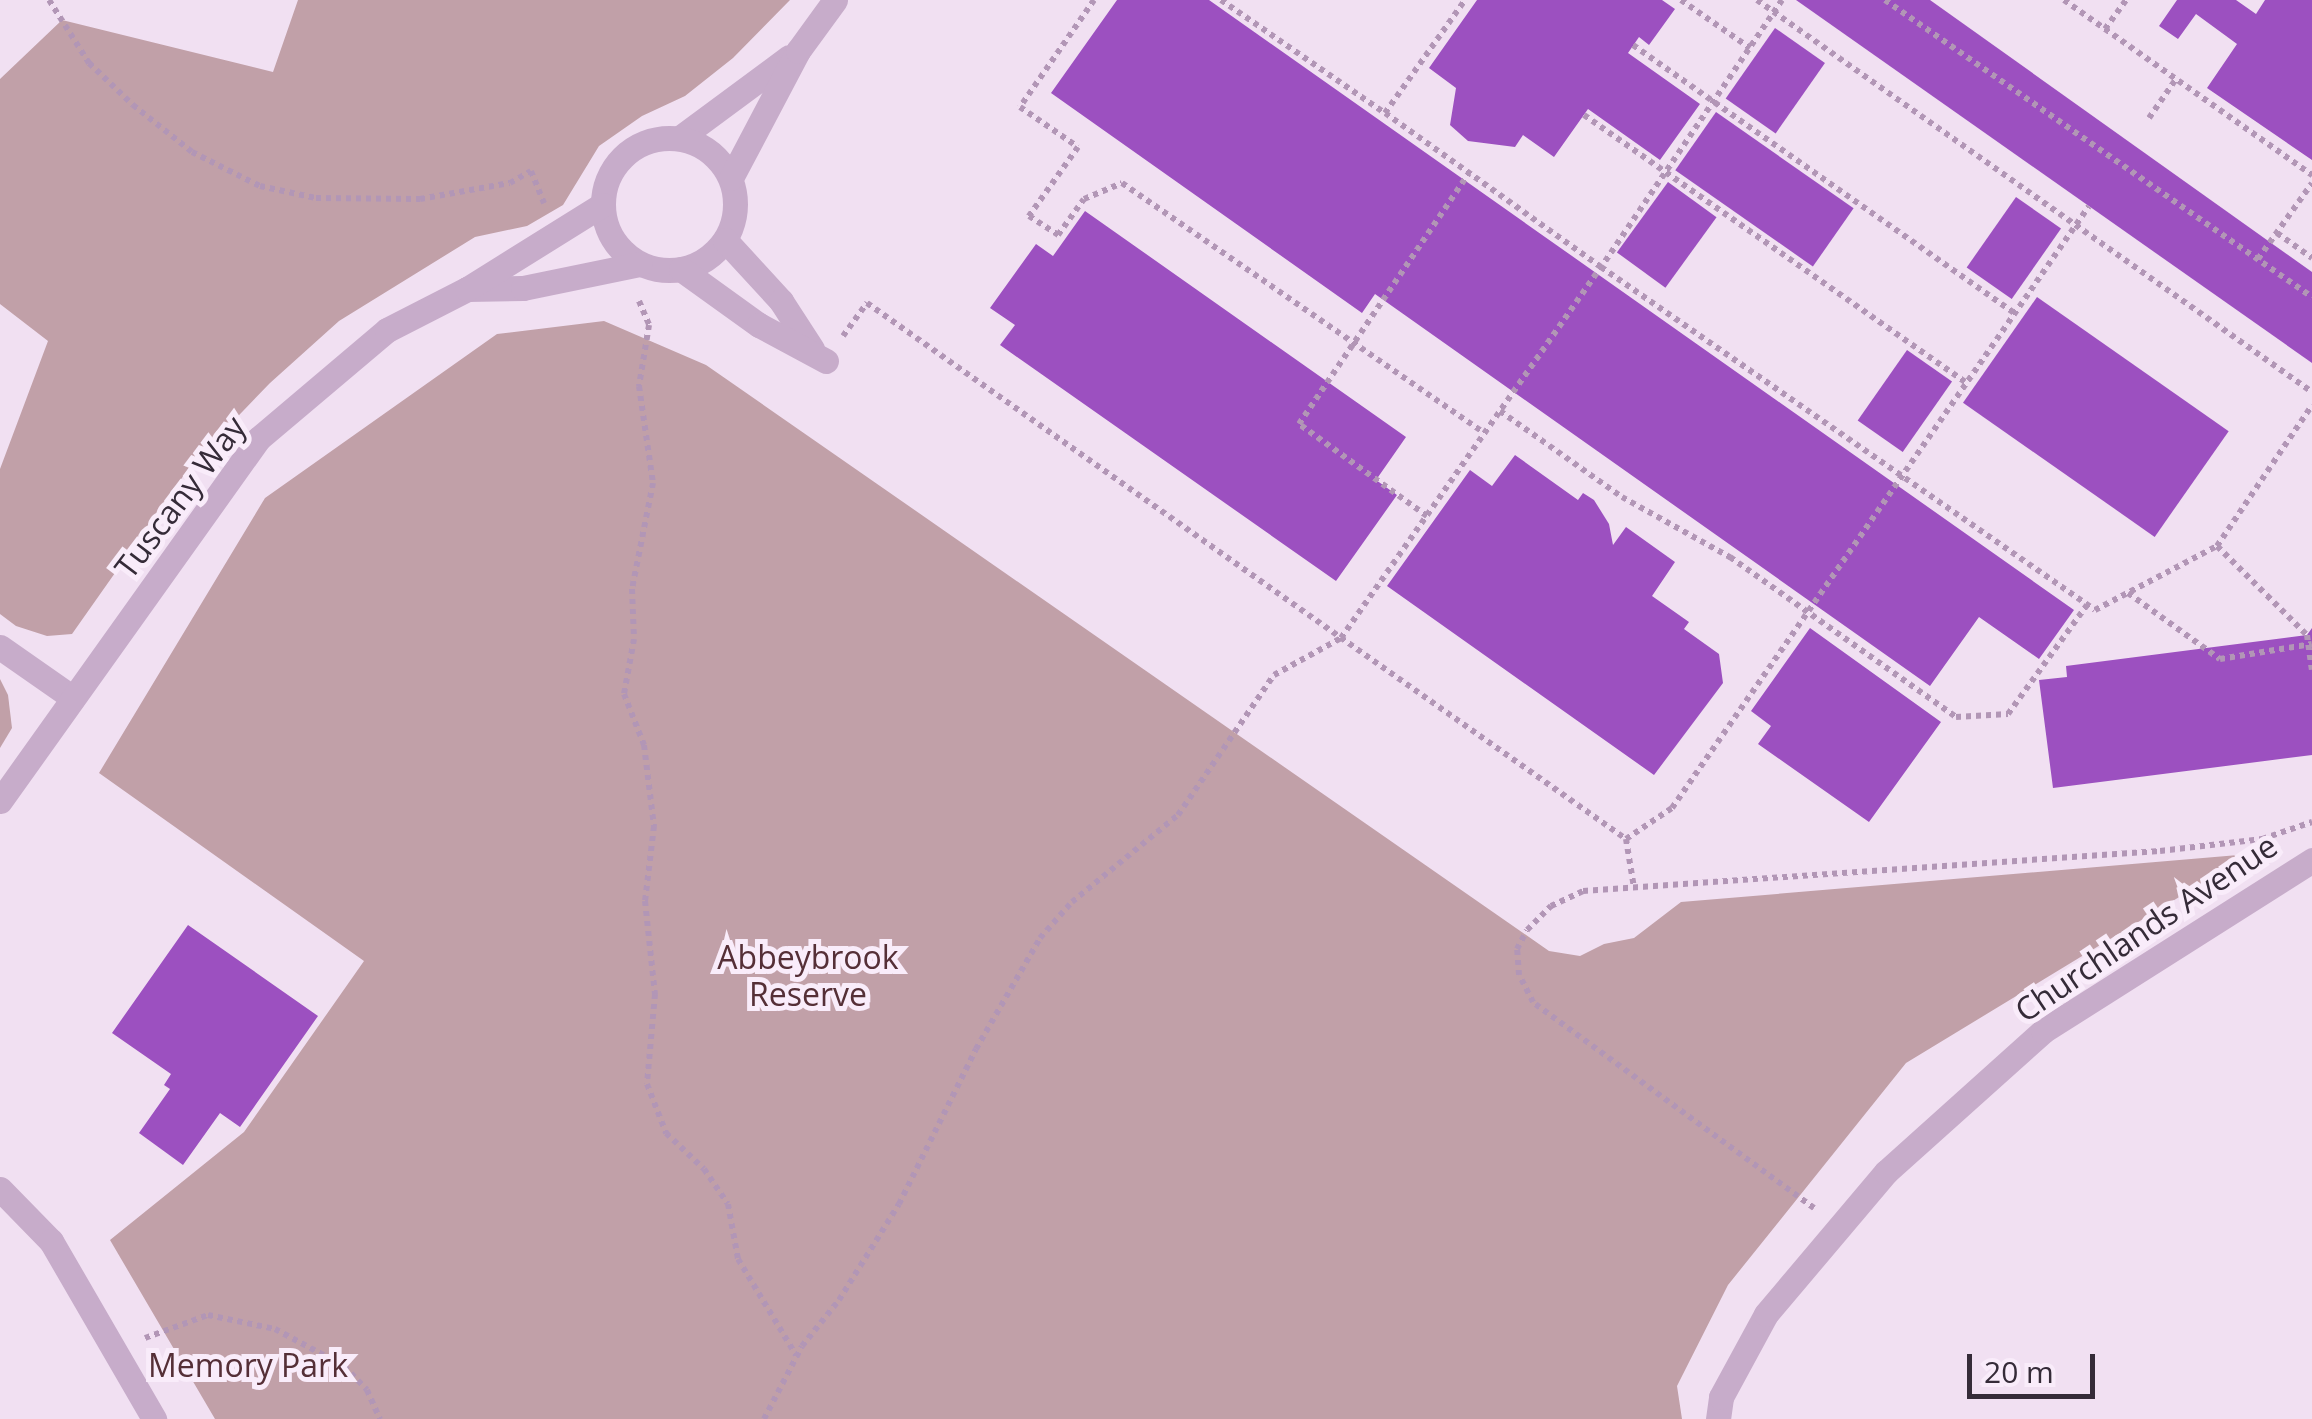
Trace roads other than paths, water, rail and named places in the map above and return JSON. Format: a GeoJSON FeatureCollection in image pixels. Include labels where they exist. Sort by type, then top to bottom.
{"type":"FeatureCollection","features":[{"type":"Feature","properties":{"kind":"street"},"geometry":{"type":"LineString","coordinates":[[731,178],[798,51],[835,0]]}},
{"type":"Feature","properties":{"kind":"street"},"geometry":{"type":"LineString","coordinates":[[680,137],[718,158],[731,178],[736,200],[725,240],[704,262],[681,269],[640,264],[614,240],[602,205],[606,182],[619,159],[637,145],[680,137],[798,51]]}},
{"type":"Feature","properties":{"kind":"street","name":"Tuscany Way"},"geometry":{"type":"LineString","coordinates":[[0,800],[258,439],[387,330],[558,236],[602,205]]}},
{"type":"Feature","properties":{"kind":"street"},"geometry":{"type":"LineString","coordinates":[[681,269],[759,324],[819,355],[781,301],[725,240]]}},
{"type":"Feature","properties":{"kind":"street","name":"Tuscany Way"},"geometry":{"type":"LineString","coordinates":[[466,289],[523,288],[640,264]]}},
{"type":"Feature","properties":{"kind":"street"},"geometry":{"type":"LineString","coordinates":[[0,647],[73,698]]}},
{"type":"Feature","properties":{"kind":"street","name":"Churchlands Avenue"},"geometry":{"type":"LineString","coordinates":[[1718,1419],[1721,1396],[1766,1314],[1886,1172],[2043,1031],[2308,861]]}},
{"type":"Feature","properties":{"kind":"street"},"geometry":{"type":"LineString","coordinates":[[0,1189],[51,1241],[154,1419]]}},
{"type":"Feature","properties":{"kind":"park label","name":"Abbeybrook Reserve"},"geometry":{"type":"Point","coordinates":[808,976]}},
{"type":"Feature","properties":{"kind":"park label","name":"Memory Park"},"geometry":{"type":"Point","coordinates":[248,1365]}}]}
